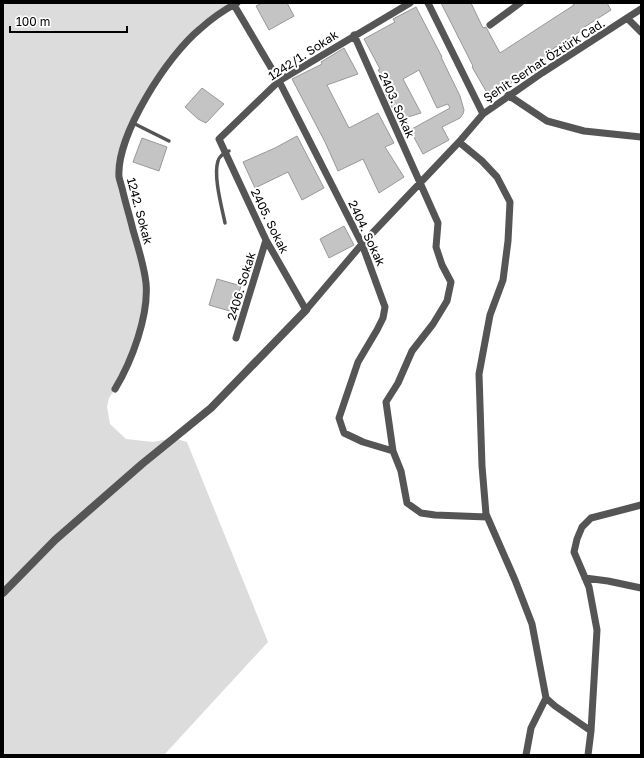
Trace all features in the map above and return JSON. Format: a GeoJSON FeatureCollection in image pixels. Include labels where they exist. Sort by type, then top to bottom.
{"type":"FeatureCollection","features":[{"type":"Feature","properties":{"kind":"street","name":"1242/1. Sokak"},"geometry":{"type":"LineString","coordinates":[[219,139],[279,81],[410,3]]}},
{"type":"Feature","properties":{"kind":"street","name":"Şehit Serhat Öztürk Cad."},"geometry":{"type":"LineString","coordinates":[[428,3],[483,114],[508,95],[641,9]]}},
{"type":"Feature","properties":{"kind":"street"},"geometry":{"type":"LineString","coordinates":[[490,25],[520,3]]}},
{"type":"Feature","properties":{"kind":"street","name":"2404. Sokak"},"geometry":{"type":"LineString","coordinates":[[236,4],[279,81],[362,244],[385,307],[383,318],[358,362],[339,418],[344,433],[362,442],[393,451]]}},
{"type":"Feature","properties":{"kind":"street","name":"1242. Sokak"},"geometry":{"type":"LineString","coordinates":[[115,389],[130,360],[139,333],[144,313],[146,284],[144,268],[119,178],[120,160],[133,123],[166,67],[199,30],[236,4]]}},
{"type":"Feature","properties":{"kind":"street"},"geometry":{"type":"LineString","coordinates":[[627,18],[641,32]]}},
{"type":"Feature","properties":{"kind":"street","name":"2403. Sokak"},"geometry":{"type":"LineString","coordinates":[[354,35],[438,223],[436,247],[442,265],[451,282],[447,301],[433,324],[412,351],[398,383],[386,402],[393,451],[401,471],[407,503],[421,513],[487,517]]}},
{"type":"Feature","properties":{"kind":"street"},"geometry":{"type":"LineString","coordinates":[[508,95],[547,121],[584,131],[641,137]]}},
{"type":"Feature","properties":{"kind":"street"},"geometry":{"type":"LineString","coordinates":[[3,593],[55,540],[142,464],[211,408],[306,310],[362,244],[459,142],[483,114]]}},
{"type":"Feature","properties":{"kind":"street","name":"2405. Sokak"},"geometry":{"type":"LineString","coordinates":[[219,139],[266,240],[306,310]]}},
{"type":"Feature","properties":{"kind":"street"},"geometry":{"type":"LineString","coordinates":[[459,142],[482,161],[497,177],[510,202],[508,241],[503,280],[490,315],[479,374],[482,466],[487,517],[515,580],[532,624],[546,698],[531,728],[526,755]]}},
{"type":"Feature","properties":{"kind":"street","name":"2406. Sokak"},"geometry":{"type":"LineString","coordinates":[[236,338],[266,240]]}},
{"type":"Feature","properties":{"kind":"street"},"geometry":{"type":"LineString","coordinates":[[588,755],[591,731],[597,630],[589,588],[574,552],[582,526],[592,518],[641,505]]}},
{"type":"Feature","properties":{"kind":"street"},"geometry":{"type":"LineString","coordinates":[[585,578],[641,588]]}},
{"type":"Feature","properties":{"kind":"street"},"geometry":{"type":"LineString","coordinates":[[546,698],[591,731]]}},
{"type":"Feature","properties":{"kind":"lane"},"geometry":{"type":"LineString","coordinates":[[133,123],[169,141]]}},
{"type":"Feature","properties":{"kind":"lane"},"geometry":{"type":"LineString","coordinates":[[225,223],[220,201],[216,168],[219,158],[225,152],[229,151]]}},
{"type":"Feature","properties":{"kind":"shaded area"},"geometry":{"type":"Polygon","coordinates":[[[3,3],[237,3],[223,11],[179,51],[133,123],[119,178],[144,268],[144,313],[124,375],[109,398],[107,407],[110,424],[126,439],[153,442],[173,438],[187,442],[268,642],[164,755],[3,755],[3,3]]]}},
{"type":"Feature","properties":{"kind":"building"},"geometry":{"type":"Polygon","coordinates":[[[262,3],[287,3],[294,16],[269,30],[256,6],[262,3]]]}},
{"type":"Feature","properties":{"kind":"building"},"geometry":{"type":"Polygon","coordinates":[[[441,3],[471,3],[483,28],[486,27],[500,53],[574,5],[573,3],[607,3],[611,10],[551,50],[553,54],[514,78],[515,81],[496,91],[490,92],[486,91],[472,67],[473,66],[441,3]]]}},
{"type":"Feature","properties":{"kind":"building"},"geometry":{"type":"Polygon","coordinates":[[[416,7],[442,57],[460,96],[464,110],[460,118],[442,127],[449,140],[423,154],[410,130],[450,108],[448,104],[437,108],[419,70],[403,79],[421,113],[398,120],[385,92],[390,90],[378,70],[380,69],[364,39],[395,22],[393,19],[416,7]]]}},
{"type":"Feature","properties":{"kind":"building"},"geometry":{"type":"Polygon","coordinates":[[[344,48],[358,74],[327,85],[349,128],[378,113],[394,143],[385,147],[404,177],[379,193],[363,159],[338,171],[325,142],[292,79],[322,64],[321,62],[344,48]]]}},
{"type":"Feature","properties":{"kind":"building"},"geometry":{"type":"Polygon","coordinates":[[[202,88],[224,104],[206,123],[198,119],[185,107],[202,88]]]}},
{"type":"Feature","properties":{"kind":"building"},"geometry":{"type":"Polygon","coordinates":[[[297,136],[324,188],[302,200],[288,172],[255,188],[243,162],[275,148],[297,136]]]}},
{"type":"Feature","properties":{"kind":"building"},"geometry":{"type":"Polygon","coordinates":[[[142,138],[167,147],[159,171],[133,162],[142,138]]]}},
{"type":"Feature","properties":{"kind":"building"},"geometry":{"type":"Polygon","coordinates":[[[344,226],[354,245],[329,258],[320,239],[344,226]]]}},
{"type":"Feature","properties":{"kind":"building"},"geometry":{"type":"Polygon","coordinates":[[[217,279],[241,286],[233,312],[209,305],[217,279]]]}}]}
